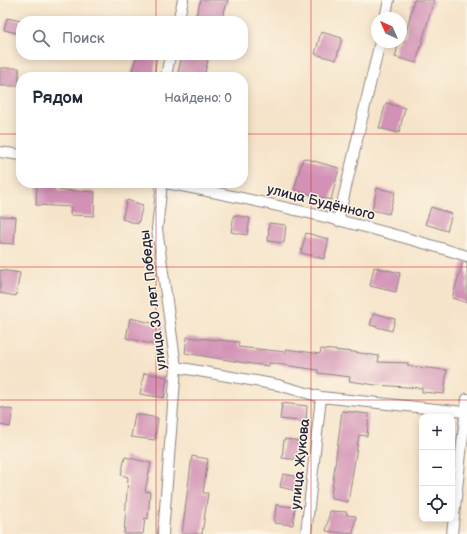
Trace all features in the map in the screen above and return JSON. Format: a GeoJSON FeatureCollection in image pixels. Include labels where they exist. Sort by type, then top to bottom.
{"type":"FeatureCollection","features":[{"type":"Feature","properties":{"kind":"street"},"geometry":{"type":"LineString","coordinates":[[179,16],[183,0]]}},
{"type":"Feature","properties":{"kind":"street"},"geometry":{"type":"LineString","coordinates":[[386,12],[389,0]]}},
{"type":"Feature","properties":{"kind":"street"},"geometry":{"type":"LineString","coordinates":[[338,221],[379,48]]}},
{"type":"Feature","properties":{"kind":"street"},"geometry":{"type":"LineString","coordinates":[[167,72],[169,60]]}},
{"type":"Feature","properties":{"kind":"street"},"geometry":{"type":"LineString","coordinates":[[0,152],[16,154]]}},
{"type":"Feature","properties":{"kind":"street","name":"улица 30 лет Победы"},"geometry":{"type":"LineString","coordinates":[[161,188],[157,229],[176,367],[163,534]]}},
{"type":"Feature","properties":{"kind":"street","name":"улица Будённого"},"geometry":{"type":"LineString","coordinates":[[193,188],[251,199],[416,240],[467,256]]}},
{"type":"Feature","properties":{"kind":"street"},"geometry":{"type":"LineString","coordinates":[[176,367],[278,385],[321,397],[464,412]]}},
{"type":"Feature","properties":{"kind":"street","name":"улица Жукова"},"geometry":{"type":"LineString","coordinates":[[306,534],[321,397]]}},
{"type":"Feature","properties":{"kind":"street"},"geometry":{"type":"LineString","coordinates":[[452,534],[464,412],[467,399]]}},
{"type":"Feature","properties":{"kind":"building"},"geometry":{"type":"Polygon","coordinates":[[[201,0],[228,0],[223,16],[196,16],[201,0]]]}},
{"type":"Feature","properties":{"kind":"building"},"geometry":{"type":"Polygon","coordinates":[[[414,0],[434,0],[416,63],[395,57],[397,48],[407,48],[407,29],[414,0]]]}},
{"type":"Feature","properties":{"kind":"building"},"geometry":{"type":"Polygon","coordinates":[[[7,18],[16,20],[16,33],[4,30],[7,18]]]}},
{"type":"Feature","properties":{"kind":"building"},"geometry":{"type":"Polygon","coordinates":[[[321,32],[342,38],[336,60],[315,54],[321,32]]]}},
{"type":"Feature","properties":{"kind":"building"},"geometry":{"type":"Polygon","coordinates":[[[135,60],[156,60],[155,72],[132,72],[135,60]]]}},
{"type":"Feature","properties":{"kind":"building"},"geometry":{"type":"Polygon","coordinates":[[[181,60],[208,60],[205,72],[178,72],[181,60]]]}},
{"type":"Feature","properties":{"kind":"building"},"geometry":{"type":"Polygon","coordinates":[[[0,68],[19,68],[19,72],[16,72],[16,86],[0,86],[0,68]]]}},
{"type":"Feature","properties":{"kind":"building"},"geometry":{"type":"Polygon","coordinates":[[[386,103],[405,108],[399,133],[379,128],[386,103]]]}},
{"type":"Feature","properties":{"kind":"building"},"geometry":{"type":"Polygon","coordinates":[[[303,158],[339,168],[331,200],[294,190],[303,158]]]}},
{"type":"Feature","properties":{"kind":"building"},"geometry":{"type":"Polygon","coordinates":[[[37,188],[58,188],[58,190],[95,192],[94,216],[70,215],[71,207],[36,205],[37,188]]]}},
{"type":"Feature","properties":{"kind":"building"},"geometry":{"type":"Polygon","coordinates":[[[377,188],[395,192],[389,214],[372,210],[377,188]]]}},
{"type":"Feature","properties":{"kind":"building"},"geometry":{"type":"Polygon","coordinates":[[[127,200],[143,205],[138,224],[122,219],[127,200]]]}},
{"type":"Feature","properties":{"kind":"building"},"geometry":{"type":"Polygon","coordinates":[[[431,207],[452,214],[447,231],[425,224],[431,207]]]}},
{"type":"Feature","properties":{"kind":"building"},"geometry":{"type":"Polygon","coordinates":[[[234,215],[250,218],[247,235],[231,232],[234,215]]]}},
{"type":"Feature","properties":{"kind":"building"},"geometry":{"type":"Polygon","coordinates":[[[0,216],[16,217],[14,244],[0,243],[0,216]]]}},
{"type":"Feature","properties":{"kind":"building"},"geometry":{"type":"Polygon","coordinates":[[[269,223],[286,225],[284,243],[268,241],[269,223]]]}},
{"type":"Feature","properties":{"kind":"building"},"geometry":{"type":"Polygon","coordinates":[[[306,233],[329,239],[324,259],[301,253],[306,233]]]}},
{"type":"Feature","properties":{"kind":"building"},"geometry":{"type":"Polygon","coordinates":[[[463,262],[467,262],[467,303],[452,298],[463,262]]]}},
{"type":"Feature","properties":{"kind":"building"},"geometry":{"type":"Polygon","coordinates":[[[374,267],[400,273],[396,292],[370,286],[374,267]]]}},
{"type":"Feature","properties":{"kind":"building"},"geometry":{"type":"Polygon","coordinates":[[[0,270],[20,273],[16,296],[0,293],[0,270]]]}},
{"type":"Feature","properties":{"kind":"building"},"geometry":{"type":"Polygon","coordinates":[[[374,313],[395,319],[392,331],[370,325],[374,313]]]}},
{"type":"Feature","properties":{"kind":"building"},"geometry":{"type":"Polygon","coordinates":[[[130,318],[161,325],[156,345],[126,338],[130,318]]]}},
{"type":"Feature","properties":{"kind":"building"},"geometry":{"type":"Polygon","coordinates":[[[187,337],[239,342],[238,347],[286,352],[286,349],[320,354],[321,349],[354,352],[379,356],[378,362],[408,363],[408,366],[447,370],[444,394],[422,392],[422,388],[376,385],[349,381],[350,377],[318,373],[318,370],[269,363],[269,366],[252,364],[185,353],[187,337]]]}},
{"type":"Feature","properties":{"kind":"building"},"geometry":{"type":"Polygon","coordinates":[[[144,373],[167,377],[164,398],[140,394],[144,373]]]}},
{"type":"Feature","properties":{"kind":"building"},"geometry":{"type":"Polygon","coordinates":[[[282,403],[307,406],[306,422],[280,419],[282,403]]]}},
{"type":"Feature","properties":{"kind":"building"},"geometry":{"type":"Polygon","coordinates":[[[0,407],[13,410],[10,427],[0,425],[0,407]]]}},
{"type":"Feature","properties":{"kind":"building"},"geometry":{"type":"Polygon","coordinates":[[[342,411],[369,414],[367,436],[359,435],[348,502],[332,499],[331,496],[342,411]]]}},
{"type":"Feature","properties":{"kind":"building"},"geometry":{"type":"Polygon","coordinates":[[[135,414],[158,418],[155,440],[131,437],[135,414]]]}},
{"type":"Feature","properties":{"kind":"building"},"geometry":{"type":"Polygon","coordinates":[[[284,439],[302,441],[300,460],[282,458],[284,439]]]}},
{"type":"Feature","properties":{"kind":"building"},"geometry":{"type":"Polygon","coordinates":[[[192,456],[208,459],[203,493],[208,493],[202,534],[182,534],[192,456]]]}},
{"type":"Feature","properties":{"kind":"building"},"geometry":{"type":"Polygon","coordinates":[[[125,457],[151,463],[145,491],[150,492],[148,519],[145,518],[143,534],[124,534],[128,477],[121,475],[125,457]]]}},
{"type":"Feature","properties":{"kind":"building"},"geometry":{"type":"Polygon","coordinates":[[[283,474],[300,477],[297,491],[280,487],[283,474]]]}},
{"type":"Feature","properties":{"kind":"building"},"geometry":{"type":"Polygon","coordinates":[[[276,505],[295,507],[293,525],[274,523],[276,505]]]}},
{"type":"Feature","properties":{"kind":"building"},"geometry":{"type":"Polygon","coordinates":[[[330,511],[347,512],[347,515],[356,516],[353,534],[326,531],[330,511]]]}}]}
